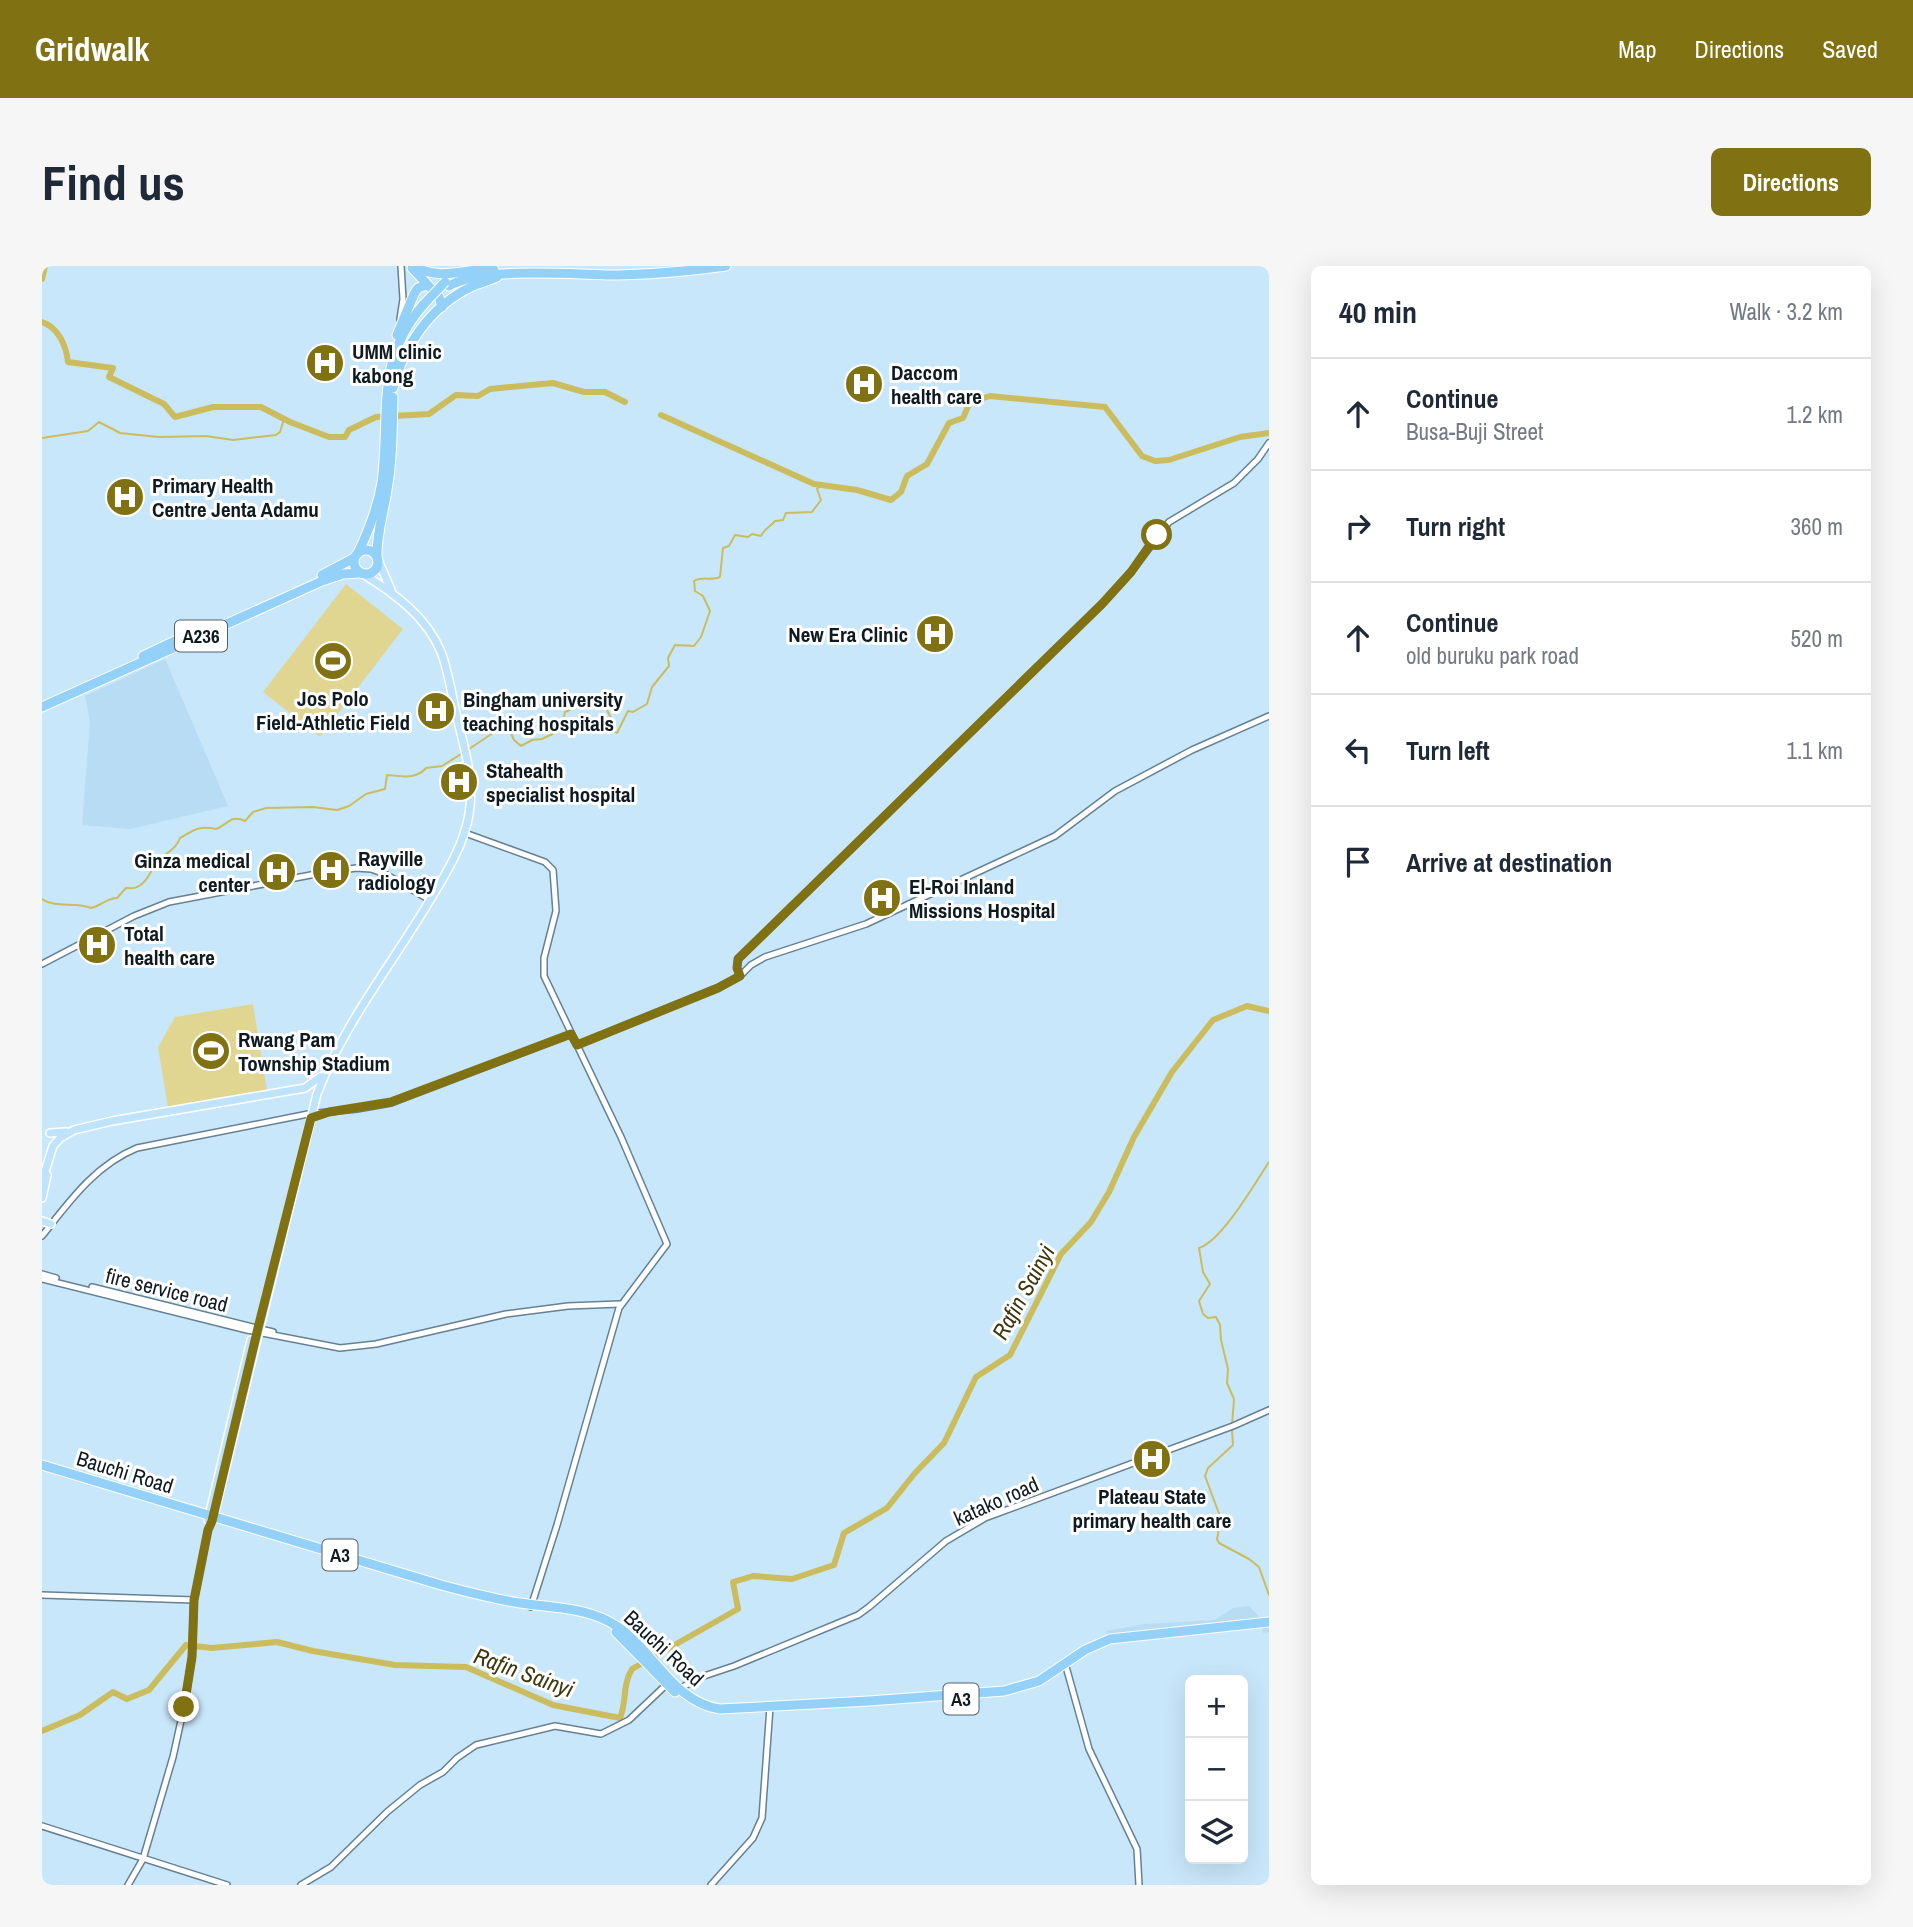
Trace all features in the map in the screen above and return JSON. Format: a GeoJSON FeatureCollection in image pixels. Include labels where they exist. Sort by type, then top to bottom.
{"type":"FeatureCollection","features":[{"type":"Feature","properties":{"kind":"highway"},"geometry":{"type":"LineString","coordinates":[[411,266],[435,274],[482,267],[495,270]]}},
{"type":"Feature","properties":{"kind":"highway"},"geometry":{"type":"LineString","coordinates":[[411,266],[440,299],[442,307]]}},
{"type":"Feature","properties":{"kind":"highway"},"geometry":{"type":"LineString","coordinates":[[389,422],[378,501],[354,566],[362,574],[375,570],[378,528],[389,479],[389,422],[389,409],[389,370],[406,328],[447,284],[459,276],[529,267],[618,270],[726,266]]}},
{"type":"Feature","properties":{"kind":"highway"},"geometry":{"type":"LineString","coordinates":[[447,284],[505,274],[617,275],[686,268]]}},
{"type":"Feature","properties":{"kind":"highway"},"geometry":{"type":"LineString","coordinates":[[389,409],[399,364],[418,331],[442,307],[471,287],[505,274]]}},
{"type":"Feature","properties":{"kind":"highway"},"geometry":{"type":"LineString","coordinates":[[396,348],[398,333],[414,293],[418,288],[427,285]]}},
{"type":"Feature","properties":{"kind":"highway"},"geometry":{"type":"LineString","coordinates":[[393,388],[395,367],[402,345],[426,305]]}},
{"type":"Feature","properties":{"kind":"highway"},"geometry":{"type":"LineString","coordinates":[[356,556],[370,551],[377,559]]}},
{"type":"Feature","properties":{"kind":"highway","name":"A236"},"geometry":{"type":"LineString","coordinates":[[42,701],[356,556]]}},
{"type":"Feature","properties":{"kind":"highway","name":"A236"},"geometry":{"type":"LineString","coordinates":[[42,707],[322,581],[338,575],[362,574]]}},
{"type":"Feature","properties":{"kind":"highway","name":"Bauchi Road"},"geometry":{"type":"LineString","coordinates":[[42,1467],[210,1520],[441,1585],[531,1606],[597,1616],[619,1627],[656,1668],[692,1700],[714,1708],[770,1709],[1003,1695],[1036,1686],[1066,1665],[1096,1649],[1118,1642],[1269,1624]]}},
{"type":"Feature","properties":{"kind":"highway","name":"Bauchi Road"},"geometry":{"type":"LineString","coordinates":[[656,1668],[667,1684],[685,1700],[700,1708],[731,1713],[770,1709]]}},
{"type":"Feature","properties":{"kind":"main road"},"geometry":{"type":"LineString","coordinates":[[377,559],[394,593]]}},
{"type":"Feature","properties":{"kind":"main road"},"geometry":{"type":"LineString","coordinates":[[310,1116],[313,1095],[320,1077],[441,881],[464,833],[471,800],[466,753],[441,650],[420,620],[394,593],[362,574]]}},
{"type":"Feature","properties":{"kind":"main road"},"geometry":{"type":"LineString","coordinates":[[422,914],[422,892],[433,889],[441,881]]}},
{"type":"Feature","properties":{"kind":"main road"},"geometry":{"type":"LineString","coordinates":[[210,1520],[310,1116],[332,1058]]}},
{"type":"Feature","properties":{"kind":"main road"},"geometry":{"type":"LineString","coordinates":[[42,1181],[49,1156],[48,1134],[305,1088],[320,1077]]}},
{"type":"Feature","properties":{"kind":"main road"},"geometry":{"type":"LineString","coordinates":[[305,1088],[311,1090],[313,1095]]}},
{"type":"Feature","properties":{"kind":"main road"},"geometry":{"type":"LineString","coordinates":[[42,1198],[58,1145],[83,1128]]}},
{"type":"Feature","properties":{"kind":"main road"},"geometry":{"type":"LineString","coordinates":[[49,1156],[58,1139],[74,1130]]}},
{"type":"Feature","properties":{"kind":"main road"},"geometry":{"type":"LineString","coordinates":[[42,1221],[51,1224]]}},
{"type":"Feature","properties":{"kind":"street"},"geometry":{"type":"LineString","coordinates":[[398,333],[403,299],[401,266]]}},
{"type":"Feature","properties":{"kind":"street"},"geometry":{"type":"LineString","coordinates":[[740,976],[738,959],[1102,604],[1126,579],[1168,522],[1234,483],[1268,445]]}},
{"type":"Feature","properties":{"kind":"street"},"geometry":{"type":"LineString","coordinates":[[577,1045],[718,988],[765,957],[866,924],[1055,836],[1115,791],[1192,750],[1269,716]]}},
{"type":"Feature","properties":{"kind":"street"},"geometry":{"type":"LineString","coordinates":[[464,833],[545,862],[553,870],[556,911],[543,971],[667,1244],[620,1304],[531,1606]]}},
{"type":"Feature","properties":{"kind":"street"},"geometry":{"type":"LineString","coordinates":[[42,964],[134,916],[190,897],[356,868],[386,874],[431,898]]}},
{"type":"Feature","properties":{"kind":"street"},"geometry":{"type":"LineString","coordinates":[[42,1236],[97,1172],[129,1152],[176,1139],[391,1102],[571,1034]]}},
{"type":"Feature","properties":{"kind":"street","name":"fire service road"},"geometry":{"type":"LineString","coordinates":[[42,1276],[255,1330],[348,1348],[506,1314],[568,1306],[620,1304]]}},
{"type":"Feature","properties":{"kind":"street","name":"katako road"},"geometry":{"type":"LineString","coordinates":[[679,1689],[701,1677],[858,1615],[946,1541],[985,1518],[1233,1426],[1269,1410]]}},
{"type":"Feature","properties":{"kind":"street"},"geometry":{"type":"LineString","coordinates":[[128,1885],[143,1859],[173,1757],[192,1657],[194,1600],[210,1520]]}},
{"type":"Feature","properties":{"kind":"street"},"geometry":{"type":"LineString","coordinates":[[42,1595],[194,1600]]}},
{"type":"Feature","properties":{"kind":"street"},"geometry":{"type":"LineString","coordinates":[[1066,1665],[1089,1749],[1137,1849],[1139,1885]]}},
{"type":"Feature","properties":{"kind":"street"},"geometry":{"type":"LineString","coordinates":[[301,1885],[331,1867],[387,1812],[476,1745],[555,1726],[601,1734],[629,1720],[667,1684]]}},
{"type":"Feature","properties":{"kind":"street"},"geometry":{"type":"LineString","coordinates":[[711,1885],[753,1838],[762,1818],[770,1709]]}},
{"type":"Feature","properties":{"kind":"street"},"geometry":{"type":"LineString","coordinates":[[42,1826],[227,1885]]}},
{"type":"Feature","properties":{"kind":"shaded area","name":"Jos Polo Field-Athletic Field"},"geometry":{"type":"Polygon","coordinates":[[[346,584],[403,629],[320,737],[263,692],[346,584]]]}},
{"type":"Feature","properties":{"kind":"shaded area"},"geometry":{"type":"Polygon","coordinates":[[[165,659],[228,806],[130,829],[82,825],[90,722],[85,696],[165,659]]]}},
{"type":"Feature","properties":{"kind":"shaded area"},"geometry":{"type":"Polygon","coordinates":[[[253,1004],[267,1091],[168,1108],[158,1047],[175,1017],[253,1004]]]}},
{"type":"Feature","properties":{"kind":"shaded area"},"geometry":{"type":"Polygon","coordinates":[[[1249,1606],[1265,1623],[1269,1623],[1269,1632],[1263,1633],[1261,1624],[1109,1641],[1106,1631],[1145,1624],[1215,1620],[1233,1608],[1249,1606]]]}},
{"type":"Feature","properties":{"kind":"waterway"},"geometry":{"type":"LineString","coordinates":[[42,279],[45,266]]}},
{"type":"Feature","properties":{"kind":"waterway"},"geometry":{"type":"LineString","coordinates":[[42,322],[53,328],[60,338],[68,362],[113,368],[109,377],[164,404],[175,417],[213,407],[261,407],[329,437],[345,437],[349,430],[376,417],[429,414],[456,395],[478,396],[490,389],[553,383],[584,392],[605,392],[625,402]]}},
{"type":"Feature","properties":{"kind":"waterway"},"geometry":{"type":"LineString","coordinates":[[661,415],[814,484],[857,490],[891,500],[901,492],[907,476],[927,464],[949,423],[963,418],[970,402],[990,396],[1105,407],[1142,456],[1155,461],[1169,460],[1240,437],[1269,433]]}},
{"type":"Feature","properties":{"kind":"waterway"},"geometry":{"type":"LineString","coordinates":[[42,438],[88,431],[99,422],[120,433],[159,437],[206,436],[233,440],[276,435],[280,432],[284,419]]}},
{"type":"Feature","properties":{"kind":"waterway"},"geometry":{"type":"LineString","coordinates":[[469,749],[502,727],[509,729],[514,740],[521,746],[532,740],[542,739],[561,730],[565,712],[592,700],[604,704],[613,722],[612,730],[617,733],[628,711],[633,712],[647,704],[652,687],[669,666],[668,658],[675,645],[694,646],[701,637],[710,611],[703,596],[695,591],[694,581],[720,577],[723,548],[729,546],[735,535],[761,536],[775,521],[783,520],[786,513],[812,512],[821,500],[817,489],[821,485]]}},
{"type":"Feature","properties":{"kind":"waterway"},"geometry":{"type":"LineString","coordinates":[[42,899],[53,904],[95,907],[117,898],[126,888],[140,885],[180,838],[193,831],[201,828],[216,829],[236,819],[245,821],[253,812],[266,808],[313,807],[337,810],[349,806],[366,794],[385,789],[387,775],[413,776],[426,768],[442,766],[461,754]]}},
{"type":"Feature","properties":{"kind":"waterway","name":"Rafin Sainyi"},"geometry":{"type":"LineString","coordinates":[[42,1731],[80,1715],[113,1692],[127,1699],[149,1690],[186,1645],[212,1648],[277,1642],[395,1665],[466,1667],[553,1705],[620,1718],[632,1669],[738,1609],[733,1582],[753,1576],[792,1579],[834,1565],[844,1533],[887,1508],[944,1443],[976,1377],[1010,1355],[1061,1254],[1091,1222],[1109,1192],[1134,1137],[1172,1072],[1213,1020],[1247,1006],[1269,1011]]}},
{"type":"Feature","properties":{"kind":"waterway"},"geometry":{"type":"LineString","coordinates":[[1232,1425],[1234,1399],[1227,1383],[1228,1369],[1220,1325],[1216,1317],[1208,1318],[1203,1314],[1199,1301],[1210,1284],[1203,1272],[1199,1248],[1218,1235],[1228,1223],[1269,1162]]}},
{"type":"Feature","properties":{"kind":"waterway"},"geometry":{"type":"LineString","coordinates":[[1232,1430],[1233,1445],[1208,1468],[1205,1476],[1221,1519],[1217,1539],[1219,1543],[1259,1567],[1269,1595]]}},
{"type":"Feature","properties":{"kind":"place","name":"UMM clinic kabong"},"geometry":{"type":"Point","coordinates":[325,363]}},
{"type":"Feature","properties":{"kind":"place","name":"Daccom health care"},"geometry":{"type":"Point","coordinates":[864,384]}},
{"type":"Feature","properties":{"kind":"place","name":"Primary Health Centre Jenta Adamu"},"geometry":{"type":"Point","coordinates":[125,497]}},
{"type":"Feature","properties":{"kind":"place","name":"New Era Clinic"},"geometry":{"type":"Point","coordinates":[935,634]}},
{"type":"Feature","properties":{"kind":"place","name":"Jos Polo Field-Athletic Field"},"geometry":{"type":"Point","coordinates":[333,661]}},
{"type":"Feature","properties":{"kind":"place","name":"Bingham university teaching hospitals"},"geometry":{"type":"Point","coordinates":[436,711]}},
{"type":"Feature","properties":{"kind":"place","name":"Stahealth specialist hospital"},"geometry":{"type":"Point","coordinates":[459,782]}},
{"type":"Feature","properties":{"kind":"place","name":"Rayville radiology"},"geometry":{"type":"Point","coordinates":[331,870]}},
{"type":"Feature","properties":{"kind":"place","name":"Ginza medical center"},"geometry":{"type":"Point","coordinates":[277,872]}},
{"type":"Feature","properties":{"kind":"place","name":"El-Roi Inland Missions Hospital"},"geometry":{"type":"Point","coordinates":[882,898]}},
{"type":"Feature","properties":{"kind":"place","name":"Total health care"},"geometry":{"type":"Point","coordinates":[97,945]}},
{"type":"Feature","properties":{"kind":"place","name":"Rwang Pam Township Stadium"},"geometry":{"type":"Point","coordinates":[211,1051]}},
{"type":"Feature","properties":{"kind":"place","name":"Plateau State primary health care"},"geometry":{"type":"Point","coordinates":[1152,1459]}},
{"type":"Feature","properties":{"kind":"route"},"geometry":{"type":"LineString","coordinates":[[184,1707],[192,1657],[194,1600],[208,1530],[311,1118],[329,1112],[391,1102],[440,1086],[571,1034],[577,1045],[718,988],[740,976],[738,959],[1102,604],[1131,572],[1157,535]]}}]}
